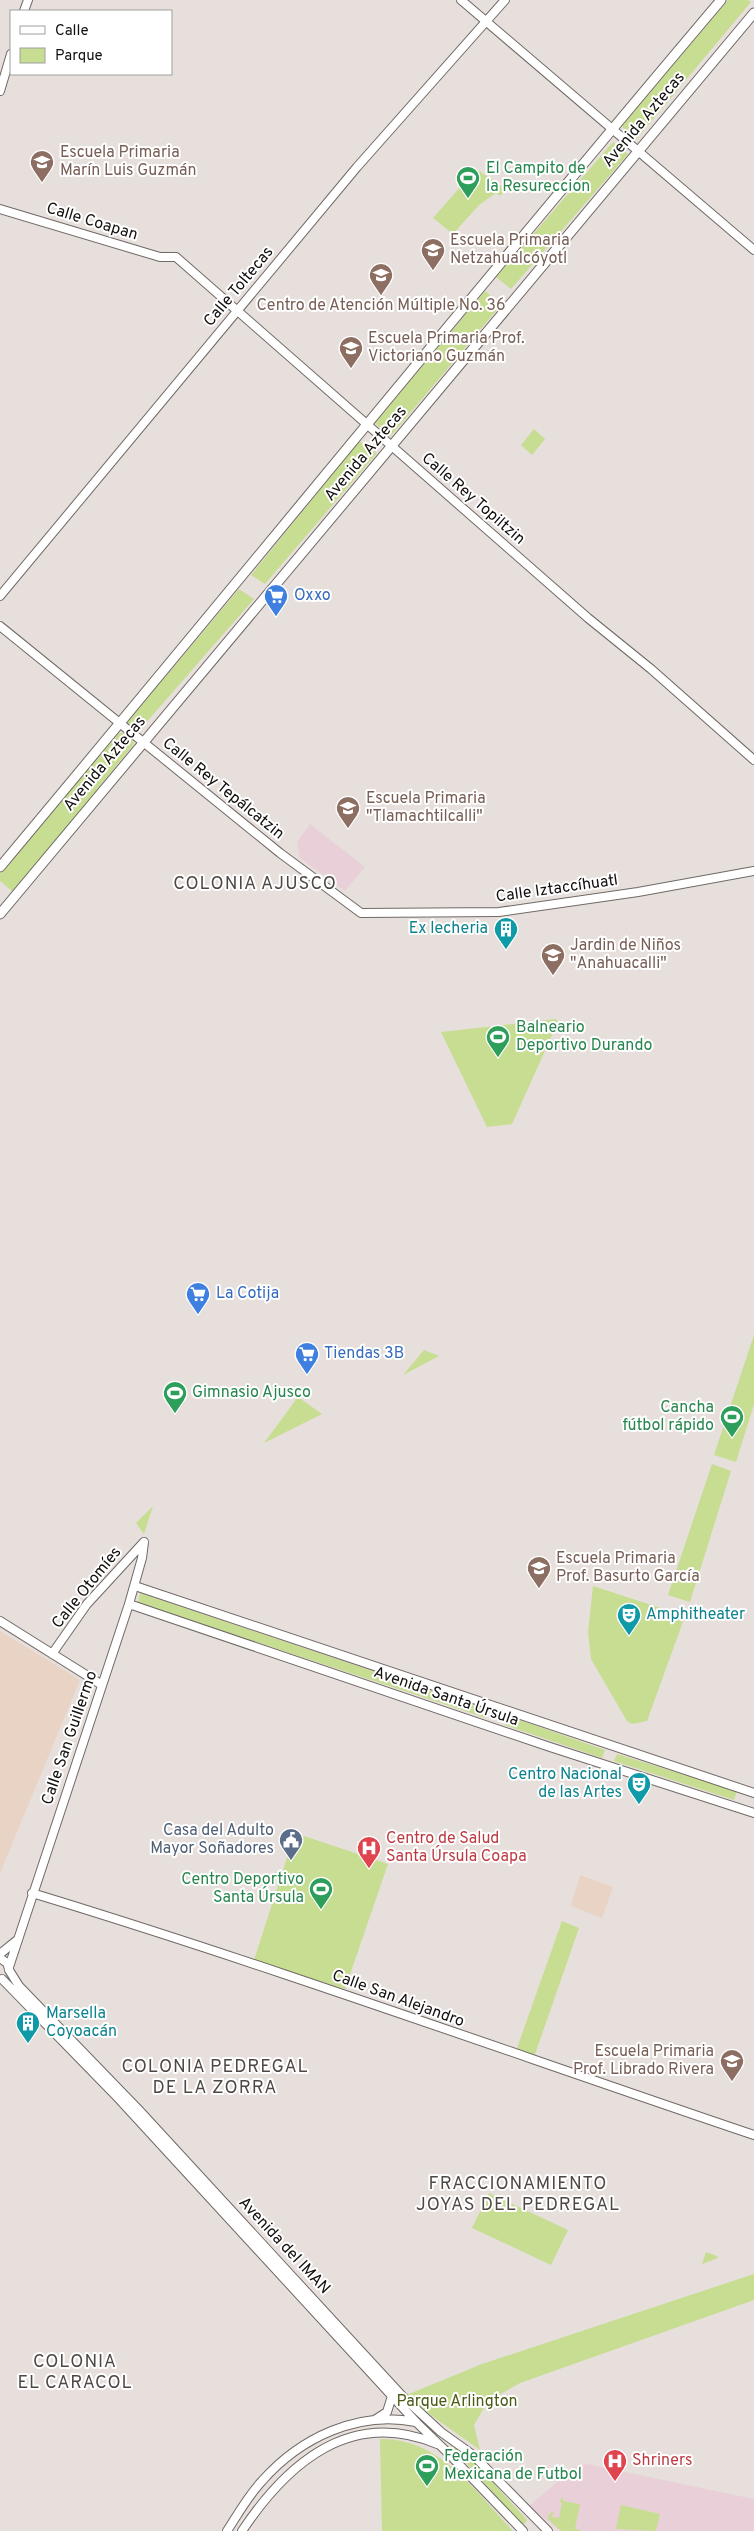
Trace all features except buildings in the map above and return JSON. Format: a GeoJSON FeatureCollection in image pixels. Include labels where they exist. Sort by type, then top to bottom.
{"type":"FeatureCollection","features":[{"type":"Feature","properties":{"kind":"main road","name":"Avenida Aztecas"},"geometry":{"type":"LineString","coordinates":[[0,867],[366,424],[721,0]]}},
{"type":"Feature","properties":{"kind":"main road","name":"Avenida Aztecas"},"geometry":{"type":"LineString","coordinates":[[0,914],[754,13]]}},
{"type":"Feature","properties":{"kind":"street"},"geometry":{"type":"LineString","coordinates":[[461,0],[754,250]]}},
{"type":"Feature","properties":{"kind":"street","name":"Calle Toltecas"},"geometry":{"type":"LineString","coordinates":[[0,596],[236,310],[357,167],[487,22],[504,0]]}},
{"type":"Feature","properties":{"kind":"street"},"geometry":{"type":"LineString","coordinates":[[0,91],[10,57]]}},
{"type":"Feature","properties":{"kind":"street","name":"Calle Coapan"},"geometry":{"type":"LineString","coordinates":[[0,208],[160,257],[176,257]]}},
{"type":"Feature","properties":{"kind":"street","name":"Calle Rey Topiltzin"},"geometry":{"type":"LineString","coordinates":[[176,257],[392,447],[754,760]]}},
{"type":"Feature","properties":{"kind":"street","name":"Calle Rey Tepálcatzin"},"geometry":{"type":"LineString","coordinates":[[0,626],[280,853],[361,913]]}},
{"type":"Feature","properties":{"kind":"street","name":"Calle Iztaccíhuatl"},"geometry":{"type":"LineString","coordinates":[[361,913],[500,912],[638,892],[754,871]]}},
{"type":"Feature","properties":{"kind":"street","name":"Calle San Guillermo"},"geometry":{"type":"LineString","coordinates":[[9,1968],[32,1893],[135,1586],[144,1542]]}},
{"type":"Feature","properties":{"kind":"street","name":"Calle Otomíes"},"geometry":{"type":"LineString","coordinates":[[52,1654],[87,1604],[144,1542]]}},
{"type":"Feature","properties":{"kind":"street","name":"Avenida Santa Úrsula"},"geometry":{"type":"LineString","coordinates":[[135,1586],[754,1793]]}},
{"type":"Feature","properties":{"kind":"street","name":"Avenida Santa Úrsula"},"geometry":{"type":"LineString","coordinates":[[129,1604],[550,1747],[754,1813]]}},
{"type":"Feature","properties":{"kind":"street"},"geometry":{"type":"LineString","coordinates":[[0,1621],[102,1685]]}},
{"type":"Feature","properties":{"kind":"street","name":"Calle San Alejandro"},"geometry":{"type":"LineString","coordinates":[[32,1893],[349,1994],[509,2053],[754,2135]]}},
{"type":"Feature","properties":{"kind":"street"},"geometry":{"type":"LineString","coordinates":[[0,1956],[16,1942]]}},
{"type":"Feature","properties":{"kind":"street","name":"Avenida del IMAN"},"geometry":{"type":"LineString","coordinates":[[0,1956],[19,1986],[138,2109],[389,2382],[441,2432],[472,2455],[548,2531]]}},
{"type":"Feature","properties":{"kind":"street"},"geometry":{"type":"LineString","coordinates":[[1,1979],[9,1968]]}},
{"type":"Feature","properties":{"kind":"street","name":"Avenida del IMAN"},"geometry":{"type":"LineString","coordinates":[[1,1979],[112,2092],[416,2422],[523,2531]]}},
{"type":"Feature","properties":{"kind":"street"},"geometry":{"type":"LineString","coordinates":[[374,2420],[387,2412],[392,2396]]}},
{"type":"Feature","properties":{"kind":"street"},"geometry":{"type":"LineString","coordinates":[[227,2531],[262,2480],[302,2448],[338,2428],[374,2420],[416,2422],[441,2432]]}},
{"type":"Feature","properties":{"kind":"street"},"geometry":{"type":"LineString","coordinates":[[242,2531],[260,2503],[273,2489],[309,2459],[346,2438],[370,2432],[403,2434],[442,2447]]}},
{"type":"Feature","properties":{"kind":"street"},"geometry":{"type":"LineString","coordinates":[[302,2448],[309,2459]]}},
{"type":"Feature","properties":{"kind":"shaded area"},"geometry":{"type":"Polygon","coordinates":[[[310,824],[365,867],[345,891],[300,858],[297,842],[310,824]]]}},
{"type":"Feature","properties":{"kind":"shaded area"},"geometry":{"type":"Polygon","coordinates":[[[0,1631],[80,1680],[0,1873],[0,1631]]]}},
{"type":"Feature","properties":{"kind":"shaded area"},"geometry":{"type":"Polygon","coordinates":[[[580,1875],[613,1887],[602,1918],[571,1906],[580,1875]]]}},
{"type":"Feature","properties":{"kind":"shaded area","name":"Shriners"},"geometry":{"type":"Polygon","coordinates":[[[587,2464],[754,2499],[754,2531],[560,2531],[529,2506],[576,2466],[587,2464]]]}},
{"type":"Feature","properties":{"kind":"green space"},"geometry":{"type":"Polygon","coordinates":[[[728,0],[748,0],[751,2],[634,142],[621,125],[728,0]]]}},
{"type":"Feature","properties":{"kind":"green space"},"geometry":{"type":"Polygon","coordinates":[[[613,142],[628,154],[511,289],[496,277],[613,142]]]}},
{"type":"Feature","properties":{"kind":"green space","name":"El Campito de la Resureccion"},"geometry":{"type":"Polygon","coordinates":[[[476,169],[506,189],[500,196],[496,193],[479,205],[453,234],[433,218],[476,169]]]}},
{"type":"Feature","properties":{"kind":"green space"},"geometry":{"type":"Polygon","coordinates":[[[485,291],[501,305],[390,437],[375,423],[485,291]]]}},
{"type":"Feature","properties":{"kind":"green space"},"geometry":{"type":"Polygon","coordinates":[[[534,429],[545,439],[532,455],[521,445],[534,429]]]}},
{"type":"Feature","properties":{"kind":"green space"},"geometry":{"type":"Polygon","coordinates":[[[359,441],[377,453],[265,584],[251,575],[359,441]]]}},
{"type":"Feature","properties":{"kind":"green space"},"geometry":{"type":"Polygon","coordinates":[[[239,589],[254,599],[137,733],[124,726],[239,589]]]}},
{"type":"Feature","properties":{"kind":"green space"},"geometry":{"type":"Polygon","coordinates":[[[119,733],[130,733],[134,744],[13,892],[0,881],[0,874],[119,733]]]}},
{"type":"Feature","properties":{"kind":"green space","name":"Balneario Deportivo Durando"},"geometry":{"type":"Polygon","coordinates":[[[556,1019],[558,1022],[512,1124],[487,1127],[441,1032],[556,1019]]]}},
{"type":"Feature","properties":{"kind":"green space"},"geometry":{"type":"Polygon","coordinates":[[[754,1335],[754,1404],[736,1462],[714,1455],[754,1335]]]}},
{"type":"Feature","properties":{"kind":"green space"},"geometry":{"type":"Polygon","coordinates":[[[424,1350],[439,1356],[403,1375],[424,1350]]]}},
{"type":"Feature","properties":{"kind":"green space"},"geometry":{"type":"Polygon","coordinates":[[[298,1397],[322,1414],[264,1443],[298,1397]]]}},
{"type":"Feature","properties":{"kind":"green space"},"geometry":{"type":"Polygon","coordinates":[[[712,1464],[731,1471],[690,1602],[668,1595],[712,1464]]]}},
{"type":"Feature","properties":{"kind":"green space"},"geometry":{"type":"Polygon","coordinates":[[[153,1506],[144,1534],[136,1523],[153,1506]]]}},
{"type":"Feature","properties":{"kind":"green space"},"geometry":{"type":"Polygon","coordinates":[[[593,1586],[685,1616],[647,1721],[632,1724],[627,1721],[591,1659],[588,1632],[593,1586]]]}},
{"type":"Feature","properties":{"kind":"green space"},"geometry":{"type":"Polygon","coordinates":[[[140,1593],[489,1710],[486,1718],[138,1603],[140,1593]]]}},
{"type":"Feature","properties":{"kind":"green space"},"geometry":{"type":"Polygon","coordinates":[[[508,1716],[605,1750],[602,1758],[505,1725],[508,1716]]]}},
{"type":"Feature","properties":{"kind":"green space"},"geometry":{"type":"Polygon","coordinates":[[[617,1754],[737,1791],[734,1800],[614,1761],[617,1754]]]}},
{"type":"Feature","properties":{"kind":"green space","name":"Centro Deportivo Santa Úrsula"},"geometry":{"type":"Polygon","coordinates":[[[295,1833],[388,1864],[345,1989],[254,1960],[295,1833]]]}},
{"type":"Feature","properties":{"kind":"green space"},"geometry":{"type":"Polygon","coordinates":[[[562,1921],[579,1928],[534,2057],[516,2051],[562,1921]]]}},
{"type":"Feature","properties":{"kind":"green space"},"geometry":{"type":"Polygon","coordinates":[[[489,2193],[568,2230],[551,2265],[472,2228],[489,2193]]]}},
{"type":"Feature","properties":{"kind":"green space"},"geometry":{"type":"Polygon","coordinates":[[[706,2252],[717,2256],[718,2258],[702,2264],[706,2252]]]}},
{"type":"Feature","properties":{"kind":"green space","name":"Parque Arlington"},"geometry":{"type":"Polygon","coordinates":[[[754,2274],[754,2300],[520,2383],[488,2401],[474,2425],[480,2450],[404,2396],[482,2364],[754,2274]]]}},
{"type":"Feature","properties":{"kind":"green space"},"geometry":{"type":"Polygon","coordinates":[[[443,2437],[469,2456],[527,2520],[523,2526],[443,2437]]]}},
{"type":"Feature","properties":{"kind":"green space","name":"Federación Mexicana de Futbol"},"geometry":{"type":"Polygon","coordinates":[[[380,2439],[401,2441],[421,2447],[438,2457],[470,2484],[513,2531],[382,2531],[380,2439]]]}},
{"type":"Feature","properties":{"kind":"green space"},"geometry":{"type":"Polygon","coordinates":[[[563,2496],[563,2501],[580,2504],[575,2529],[583,2531],[561,2531],[547,2518],[552,2511],[554,2513],[551,2517],[559,2518],[562,2503],[559,2502],[563,2496]]]}},
{"type":"Feature","properties":{"kind":"green space"},"geometry":{"type":"Polygon","coordinates":[[[621,2505],[660,2514],[656,2531],[616,2529],[621,2505]]]}},
{"type":"Feature","properties":{"kind":"place","name":"Escuela Primaria Marín Luis Guzmán"},"geometry":{"type":"Point","coordinates":[42,183]}},
{"type":"Feature","properties":{"kind":"place","name":"El Campito de la Resureccion"},"geometry":{"type":"Point","coordinates":[468,199]}},
{"type":"Feature","properties":{"kind":"place","name":"Escuela Primaria Netzahualcóyotl"},"geometry":{"type":"Point","coordinates":[433,271]}},
{"type":"Feature","properties":{"kind":"place","name":"Centro de Atención Múltiple No. 36"},"geometry":{"type":"Point","coordinates":[381,296]}},
{"type":"Feature","properties":{"kind":"place","name":"Escuela Primaria Prof. Victoriano Guzmán"},"geometry":{"type":"Point","coordinates":[351,369]}},
{"type":"Feature","properties":{"kind":"place","name":"Oxxo"},"geometry":{"type":"Point","coordinates":[276,617]}},
{"type":"Feature","properties":{"kind":"place","name":"Escuela Primaria \"Tlamachtilcalli\""},"geometry":{"type":"Point","coordinates":[348,829]}},
{"type":"Feature","properties":{"kind":"place","name":"Ex lecheria"},"geometry":{"type":"Point","coordinates":[506,950]}},
{"type":"Feature","properties":{"kind":"place","name":"Jardin de Niños \"Anahuacalli\""},"geometry":{"type":"Point","coordinates":[553,976]}},
{"type":"Feature","properties":{"kind":"place","name":"Balneario Deportivo Durando"},"geometry":{"type":"Point","coordinates":[498,1058]}},
{"type":"Feature","properties":{"kind":"place","name":"La Cotija"},"geometry":{"type":"Point","coordinates":[198,1315]}},
{"type":"Feature","properties":{"kind":"place","name":"Tiendas 3B"},"geometry":{"type":"Point","coordinates":[307,1375]}},
{"type":"Feature","properties":{"kind":"place","name":"Gimnasio Ajusco"},"geometry":{"type":"Point","coordinates":[175,1414]}},
{"type":"Feature","properties":{"kind":"place","name":"Cancha fútbol rápido"},"geometry":{"type":"Point","coordinates":[732,1438]}},
{"type":"Feature","properties":{"kind":"place","name":"Escuela Primaria Prof. Basurto García"},"geometry":{"type":"Point","coordinates":[539,1589]}},
{"type":"Feature","properties":{"kind":"place","name":"Amphitheater"},"geometry":{"type":"Point","coordinates":[629,1636]}},
{"type":"Feature","properties":{"kind":"place","name":"Centro Nacional de las Artes"},"geometry":{"type":"Point","coordinates":[639,1805]}},
{"type":"Feature","properties":{"kind":"place","name":"Casa del Adulto Mayor Soñadores"},"geometry":{"type":"Point","coordinates":[291,1861]}},
{"type":"Feature","properties":{"kind":"place","name":"Centro de Salud Santa Úrsula Coapa"},"geometry":{"type":"Point","coordinates":[369,1869]}},
{"type":"Feature","properties":{"kind":"place","name":"Centro Deportivo Santa Úrsula"},"geometry":{"type":"Point","coordinates":[321,1910]}},
{"type":"Feature","properties":{"kind":"place","name":"Marsella Coyoacán"},"geometry":{"type":"Point","coordinates":[28,2044]}},
{"type":"Feature","properties":{"kind":"place","name":"Escuela Primaria Prof. Librado Rivera"},"geometry":{"type":"Point","coordinates":[732,2082]}},
{"type":"Feature","properties":{"kind":"place","name":"Shriners"},"geometry":{"type":"Point","coordinates":[615,2482]}},
{"type":"Feature","properties":{"kind":"place","name":"Federación Mexicana de Futbol"},"geometry":{"type":"Point","coordinates":[427,2487]}},
{"type":"Feature","properties":{"kind":"district","name":"COLONIA AJUSCO"},"geometry":{"type":"Point","coordinates":[255,884]}},
{"type":"Feature","properties":{"kind":"district","name":"COLONIA PEDREGAL DE LA ZORRA"},"geometry":{"type":"Point","coordinates":[215,2077]}},
{"type":"Feature","properties":{"kind":"district","name":"FRACCIONAMIENTO JOYAS DEL PEDREGAL"},"geometry":{"type":"Point","coordinates":[518,2194]}},
{"type":"Feature","properties":{"kind":"district","name":"COLONIA EL CARACOL"},"geometry":{"type":"Point","coordinates":[75,2372]}}]}
